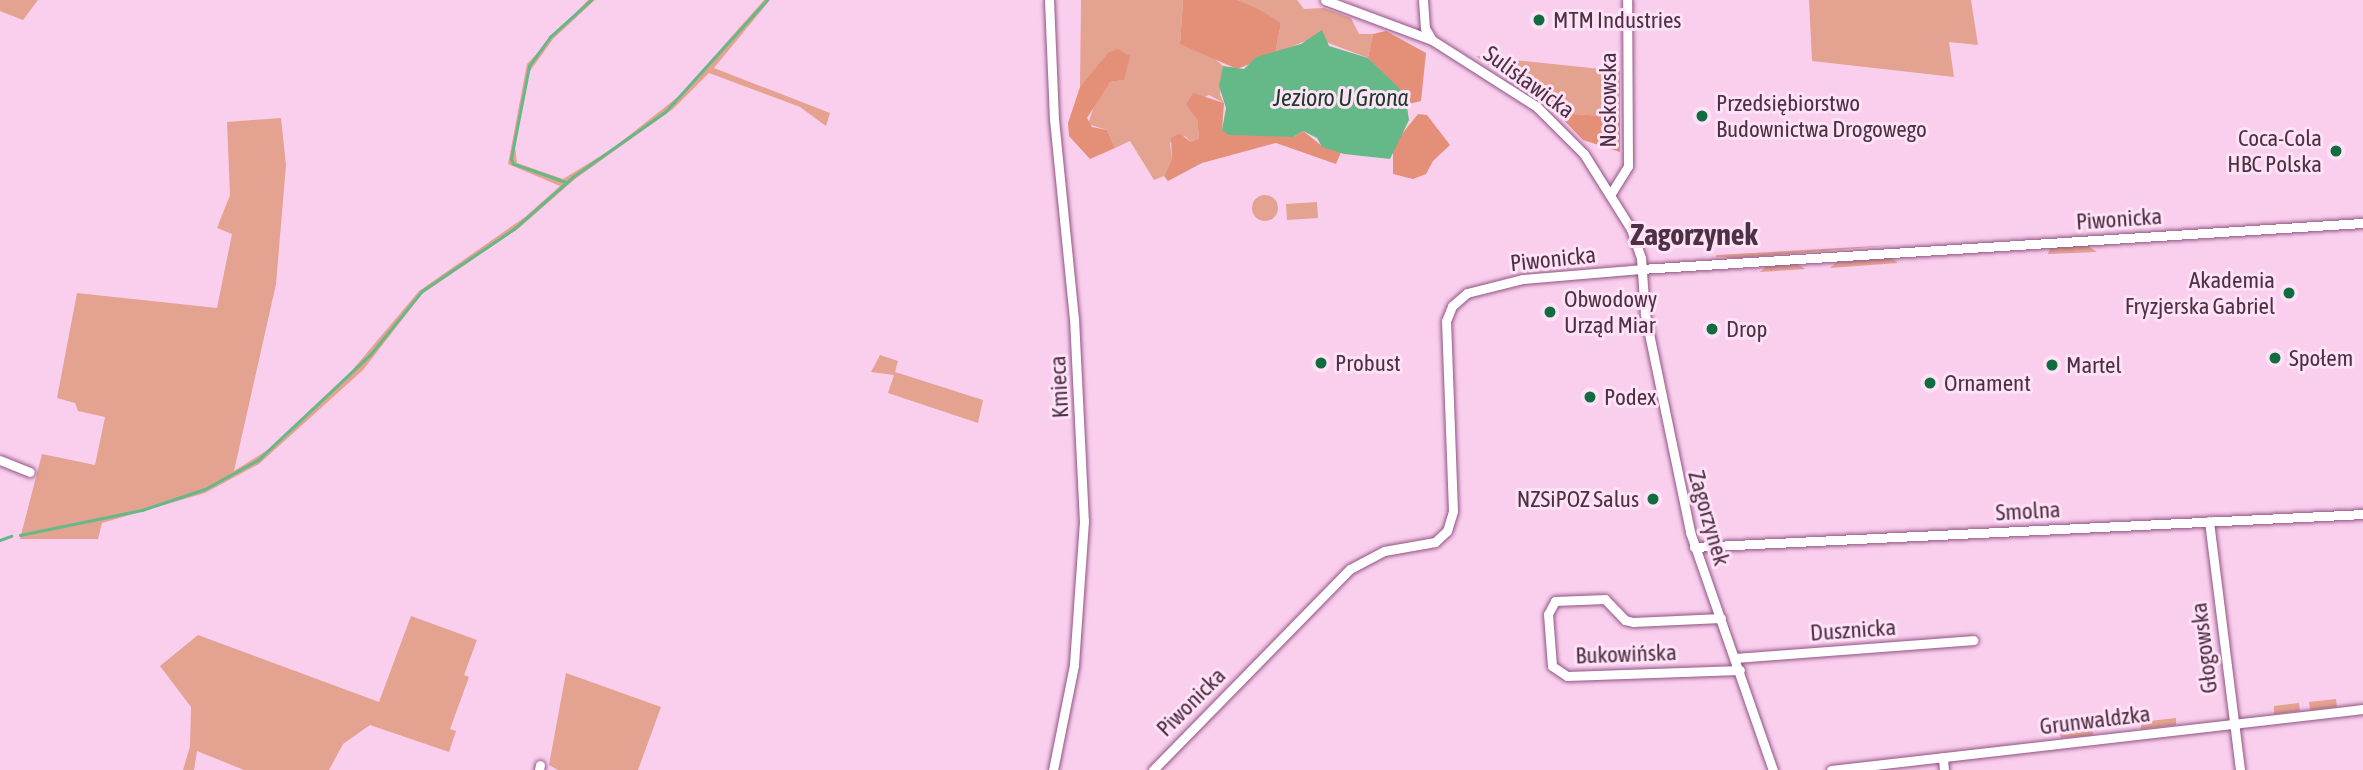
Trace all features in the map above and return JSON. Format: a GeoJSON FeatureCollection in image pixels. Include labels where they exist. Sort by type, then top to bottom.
{"type":"FeatureCollection","features":[{"type":"Feature","properties":{"kind":"street","name":"Kmieca"},"geometry":{"type":"LineString","coordinates":[[1049,0],[1054,119],[1074,318],[1084,521],[1074,665],[1053,770]]}},
{"type":"Feature","properties":{"kind":"street","name":"Sulisławicka"},"geometry":{"type":"LineString","coordinates":[[1325,0],[1432,40],[1511,88],[1559,125],[1610,195],[1634,237],[1641,269]]}},
{"type":"Feature","properties":{"kind":"street"},"geometry":{"type":"LineString","coordinates":[[1423,0],[1426,28],[1432,40]]}},
{"type":"Feature","properties":{"kind":"street","name":"Noskowska"},"geometry":{"type":"LineString","coordinates":[[1610,195],[1628,166],[1627,0]]}},
{"type":"Feature","properties":{"kind":"street","name":"Piwonicka"},"geometry":{"type":"LineString","coordinates":[[1153,770],[1350,569],[1384,551],[1427,545],[1447,531],[1453,511],[1446,321],[1458,299],[1523,279],[1641,269],[2363,223]]}},
{"type":"Feature","properties":{"kind":"street","name":"Zagorzynek"},"geometry":{"type":"LineString","coordinates":[[1641,269],[1644,314],[1695,547],[1773,770]]}},
{"type":"Feature","properties":{"kind":"street"},"geometry":{"type":"LineString","coordinates":[[0,460],[30,472]]}},
{"type":"Feature","properties":{"kind":"street","name":"Smolna"},"geometry":{"type":"LineString","coordinates":[[1695,547],[2363,514]]}},
{"type":"Feature","properties":{"kind":"street","name":"Głogowska"},"geometry":{"type":"LineString","coordinates":[[2210,521],[2240,770]]}},
{"type":"Feature","properties":{"kind":"street","name":"Bukowińska"},"geometry":{"type":"LineString","coordinates":[[1721,618],[1633,622],[1605,599],[1555,601],[1548,614],[1550,662],[1554,670],[1567,676],[1740,670]]}},
{"type":"Feature","properties":{"kind":"street","name":"Dusznicka"},"geometry":{"type":"LineString","coordinates":[[1736,659],[1973,640]]}},
{"type":"Feature","properties":{"kind":"street","name":"Grunwaldzka"},"geometry":{"type":"LineString","coordinates":[[1831,770],[2363,709]]}},
{"type":"Feature","properties":{"kind":"street"},"geometry":{"type":"LineString","coordinates":[[1943,757],[1944,770]]}},
{"type":"Feature","properties":{"kind":"shaded area"},"geometry":{"type":"Polygon","coordinates":[[[0,0],[38,0],[23,20],[0,11],[0,0]]]}},
{"type":"Feature","properties":{"kind":"shaded area"},"geometry":{"type":"Polygon","coordinates":[[[588,0],[595,0],[553,39],[528,74],[515,147],[517,163],[563,179],[612,149],[679,96],[764,0],[770,0],[714,68],[830,113],[826,126],[800,107],[709,73],[673,109],[575,179],[519,228],[422,294],[363,370],[259,464],[205,493],[102,523],[98,539],[20,539],[42,454],[95,465],[105,417],[78,411],[75,403],[57,398],[77,293],[217,308],[232,234],[217,228],[230,195],[227,122],[281,118],[286,165],[276,284],[234,471],[269,449],[349,374],[419,291],[525,217],[560,186],[508,164],[527,64],[588,0]]]}},
{"type":"Feature","properties":{"kind":"shaded area"},"geometry":{"type":"Polygon","coordinates":[[[1081,0],[1183,0],[1180,44],[1209,54],[1223,66],[1220,95],[1224,103],[1209,95],[1186,105],[1197,118],[1199,138],[1191,142],[1185,136],[1170,143],[1172,159],[1164,176],[1154,180],[1130,141],[1115,148],[1107,130],[1088,124],[1097,97],[1110,82],[1123,80],[1103,64],[1080,87],[1081,0]]]}},
{"type":"Feature","properties":{"kind":"shaded area"},"geometry":{"type":"Polygon","coordinates":[[[1183,0],[1237,0],[1258,9],[1281,23],[1275,54],[1237,69],[1180,44],[1183,0]]]}},
{"type":"Feature","properties":{"kind":"shaded area"},"geometry":{"type":"Polygon","coordinates":[[[1237,0],[1297,0],[1304,9],[1324,8],[1351,18],[1359,34],[1373,34],[1368,58],[1326,42],[1305,41],[1275,54],[1281,23],[1237,0]]]}},
{"type":"Feature","properties":{"kind":"shaded area"},"geometry":{"type":"Polygon","coordinates":[[[1809,0],[1971,0],[1978,45],[1949,42],[1954,77],[1812,61],[1809,0]]]}},
{"type":"Feature","properties":{"kind":"shaded area"},"geometry":{"type":"Polygon","coordinates":[[[1386,31],[1426,53],[1421,101],[1409,104],[1368,58],[1373,34],[1386,31]]]}},
{"type":"Feature","properties":{"kind":"shaded area"},"geometry":{"type":"Polygon","coordinates":[[[1118,49],[1130,56],[1124,80],[1110,82],[1087,118],[1092,127],[1107,130],[1115,148],[1090,159],[1069,136],[1068,123],[1080,87],[1109,52],[1118,49]]]}},
{"type":"Feature","properties":{"kind":"shaded area"},"geometry":{"type":"Polygon","coordinates":[[[1476,56],[1620,71],[1620,117],[1557,113],[1476,56]]]}},
{"type":"Feature","properties":{"kind":"shaded area"},"geometry":{"type":"Polygon","coordinates":[[[1193,93],[1224,103],[1222,130],[1293,137],[1303,131],[1322,146],[1341,152],[1336,164],[1276,143],[1202,163],[1168,181],[1164,176],[1172,159],[1171,138],[1180,134],[1191,142],[1199,138],[1197,119],[1186,105],[1193,93]]]}},
{"type":"Feature","properties":{"kind":"shaded area"},"geometry":{"type":"Polygon","coordinates":[[[1557,113],[1620,117],[1620,152],[1583,140],[1557,113]]]}},
{"type":"Feature","properties":{"kind":"shaded area"},"geometry":{"type":"Polygon","coordinates":[[[1418,114],[1427,115],[1450,145],[1433,161],[1426,174],[1413,179],[1393,174],[1393,145],[1418,114]]]}},
{"type":"Feature","properties":{"kind":"shaded area"},"geometry":{"type":"Polygon","coordinates":[[[1265,195],[1274,199],[1278,208],[1274,217],[1265,221],[1256,217],[1252,208],[1256,199],[1265,195]]]}},
{"type":"Feature","properties":{"kind":"shaded area"},"geometry":{"type":"Polygon","coordinates":[[[1317,202],[1318,218],[1287,220],[1286,204],[1317,202]]]}},
{"type":"Feature","properties":{"kind":"shaded area"},"geometry":{"type":"Polygon","coordinates":[[[1895,245],[1738,258],[1716,257],[1716,255],[1895,245]]]}},
{"type":"Feature","properties":{"kind":"shaded area"},"geometry":{"type":"Polygon","coordinates":[[[2087,245],[2097,252],[2048,254],[2050,248],[2087,245]]]}},
{"type":"Feature","properties":{"kind":"shaded area"},"geometry":{"type":"Polygon","coordinates":[[[1891,258],[1898,263],[1830,268],[1837,262],[1891,258]]]}},
{"type":"Feature","properties":{"kind":"shaded area"},"geometry":{"type":"Polygon","coordinates":[[[1797,264],[1805,269],[1760,272],[1766,266],[1797,264]]]}},
{"type":"Feature","properties":{"kind":"shaded area"},"geometry":{"type":"Polygon","coordinates":[[[880,355],[898,361],[895,372],[983,400],[978,423],[888,393],[894,375],[871,372],[880,355]]]}},
{"type":"Feature","properties":{"kind":"shaded area"},"geometry":{"type":"Polygon","coordinates":[[[411,616],[477,640],[464,675],[469,677],[450,729],[456,731],[449,752],[370,725],[343,744],[329,770],[244,770],[197,751],[194,770],[183,770],[190,746],[191,707],[160,666],[198,635],[379,702],[411,616]]]}},
{"type":"Feature","properties":{"kind":"shaded area"},"geometry":{"type":"Polygon","coordinates":[[[566,673],[661,707],[638,770],[558,770],[549,765],[566,673]]]}},
{"type":"Feature","properties":{"kind":"shaded area"},"geometry":{"type":"Polygon","coordinates":[[[2336,699],[2337,707],[2310,710],[2309,702],[2336,699]]]}},
{"type":"Feature","properties":{"kind":"shaded area"},"geometry":{"type":"Polygon","coordinates":[[[2299,703],[2300,711],[2274,714],[2274,706],[2299,703]]]}},
{"type":"Feature","properties":{"kind":"shaded area"},"geometry":{"type":"Polygon","coordinates":[[[2176,718],[2176,725],[2141,729],[2141,722],[2176,718]]]}},
{"type":"Feature","properties":{"kind":"shaded area"},"geometry":{"type":"Polygon","coordinates":[[[2092,727],[2093,735],[2061,738],[2060,731],[2092,727]]]}},
{"type":"Feature","properties":{"kind":"water","name":"Jezioro U Grona"},"geometry":{"type":"Polygon","coordinates":[[[1322,30],[1329,46],[1368,58],[1405,94],[1409,120],[1390,159],[1344,154],[1322,147],[1317,138],[1303,131],[1293,137],[1229,135],[1222,130],[1226,108],[1219,86],[1223,66],[1244,69],[1256,57],[1301,44],[1322,30]]]}},
{"type":"Feature","properties":{"kind":"waterway"},"geometry":{"type":"LineString","coordinates":[[567,183],[513,164],[511,159],[529,66],[550,37],[591,0]]}},
{"type":"Feature","properties":{"kind":"waterway"},"geometry":{"type":"LineString","coordinates":[[20,535],[142,510],[205,489],[258,460],[370,355],[422,291],[514,229],[574,176],[665,112],[767,0]]}},
{"type":"Feature","properties":{"kind":"waterway"},"geometry":{"type":"LineString","coordinates":[[0,540],[11,536]]}},
{"type":"Feature","properties":{"kind":"place","name":"MTM Industries"},"geometry":{"type":"Point","coordinates":[1539,20]}},
{"type":"Feature","properties":{"kind":"place","name":"Przedsiębiorstwo Budownictwa Drogowego"},"geometry":{"type":"Point","coordinates":[1702,116]}},
{"type":"Feature","properties":{"kind":"place","name":"Coca-Cola HBC Polska"},"geometry":{"type":"Point","coordinates":[2336,151]}},
{"type":"Feature","properties":{"kind":"place","name":"Akademia Fryzjerska Gabriel"},"geometry":{"type":"Point","coordinates":[2289,293]}},
{"type":"Feature","properties":{"kind":"place","name":"Obwodowy Urząd Miar"},"geometry":{"type":"Point","coordinates":[1550,312]}},
{"type":"Feature","properties":{"kind":"place","name":"Drop"},"geometry":{"type":"Point","coordinates":[1712,329]}},
{"type":"Feature","properties":{"kind":"place","name":"Społem"},"geometry":{"type":"Point","coordinates":[2275,358]}},
{"type":"Feature","properties":{"kind":"place","name":"Probust"},"geometry":{"type":"Point","coordinates":[1321,363]}},
{"type":"Feature","properties":{"kind":"place","name":"Martel"},"geometry":{"type":"Point","coordinates":[2052,365]}},
{"type":"Feature","properties":{"kind":"place","name":"Ornament"},"geometry":{"type":"Point","coordinates":[1930,383]}},
{"type":"Feature","properties":{"kind":"place","name":"Podex"},"geometry":{"type":"Point","coordinates":[1590,397]}},
{"type":"Feature","properties":{"kind":"place","name":"NZSiPOZ Salus"},"geometry":{"type":"Point","coordinates":[1653,499]}},
{"type":"Feature","properties":{"kind":"district","name":"Zagorzynek"},"geometry":{"type":"Point","coordinates":[1694,234]}}]}
